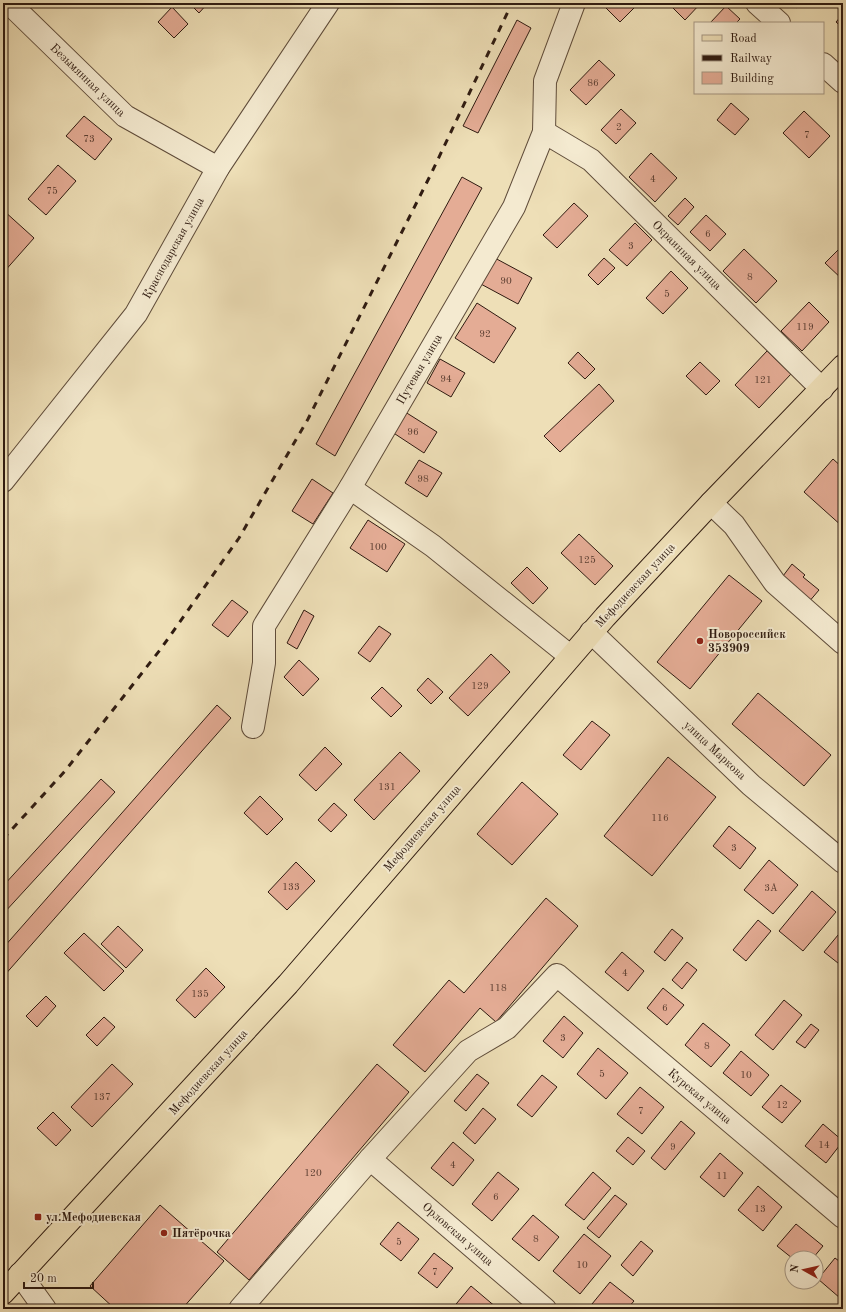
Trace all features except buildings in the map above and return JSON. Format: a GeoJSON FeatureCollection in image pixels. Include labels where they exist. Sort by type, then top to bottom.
{"type":"FeatureCollection","features":[{"type":"Feature","properties":{"kind":"main road","name":"Мефодиевская улица"},"geometry":{"type":"LineString","coordinates":[[3,1293],[288,984],[570,656],[711,503],[843,366]]}},
{"type":"Feature","properties":{"kind":"street","name":"Безымянная улица"},"geometry":{"type":"LineString","coordinates":[[8,3],[125,116],[218,168]]}},
{"type":"Feature","properties":{"kind":"street","name":"Краснодарская улица"},"geometry":{"type":"LineString","coordinates":[[3,481],[136,314],[218,168],[328,3]]}},
{"type":"Feature","properties":{"kind":"street","name":"Путевая улица"},"geometry":{"type":"LineString","coordinates":[[253,727],[264,663],[264,626],[350,488],[514,207],[544,132],[545,81],[574,3]]}},
{"type":"Feature","properties":{"kind":"street"},"geometry":{"type":"LineString","coordinates":[[758,3],[778,22]]}},
{"type":"Feature","properties":{"kind":"street"},"geometry":{"type":"LineString","coordinates":[[824,65],[843,82]]}},
{"type":"Feature","properties":{"kind":"street","name":"Окраинная улица"},"geometry":{"type":"LineString","coordinates":[[544,132],[591,160],[822,389]]}},
{"type":"Feature","properties":{"kind":"street"},"geometry":{"type":"LineString","coordinates":[[350,488],[433,546],[570,656]]}},
{"type":"Feature","properties":{"kind":"street"},"geometry":{"type":"LineString","coordinates":[[711,503],[734,525],[775,583],[843,643]]}},
{"type":"Feature","properties":{"kind":"street","name":"улица Маркова"},"geometry":{"type":"LineString","coordinates":[[592,632],[751,785],[843,862]]}},
{"type":"Feature","properties":{"kind":"street","name":"Курская улица"},"geometry":{"type":"LineString","coordinates":[[370,1159],[468,1051],[508,1028],[557,975],[843,1217]]}},
{"type":"Feature","properties":{"kind":"street"},"geometry":{"type":"LineString","coordinates":[[240,1309],[370,1159]]}},
{"type":"Feature","properties":{"kind":"street","name":"Орловская улица"},"geometry":{"type":"LineString","coordinates":[[370,1159],[545,1309]]}},
{"type":"Feature","properties":{"kind":"street"},"geometry":{"type":"LineString","coordinates":[[20,1274],[45,1309]]}},
{"type":"Feature","properties":{"kind":"railway"},"geometry":{"type":"LineString","coordinates":[[3,839],[65,771],[160,650],[239,538],[308,419],[431,174],[512,3]]}},
{"type":"Feature","properties":{"kind":"place","name":"Новороссийск 353909"},"geometry":{"type":"Point","coordinates":[700,641]}},
{"type":"Feature","properties":{"kind":"place","name":"ул.Мефодиевская"},"geometry":{"type":"Point","coordinates":[38,1217]}},
{"type":"Feature","properties":{"kind":"place","name":"Пятёрочка"},"geometry":{"type":"Point","coordinates":[164,1233]}}]}
